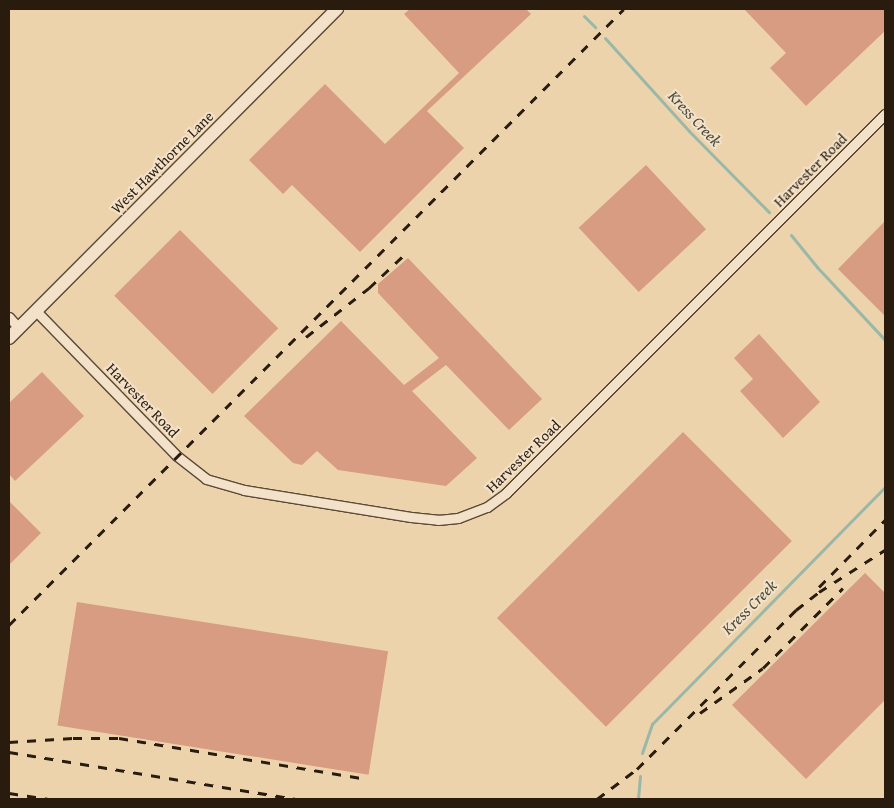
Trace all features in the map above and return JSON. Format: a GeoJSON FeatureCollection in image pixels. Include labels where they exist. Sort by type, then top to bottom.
{"type":"FeatureCollection","features":[{"type":"Feature","properties":{"kind":"street","name":"West Hawthorne Lane"},"geometry":{"type":"LineString","coordinates":[[9,338],[338,9]]}},
{"type":"Feature","properties":{"kind":"street","name":"Harvester Road"},"geometry":{"type":"LineString","coordinates":[[36,311],[178,456],[206,479],[244,490],[411,517],[438,520],[458,518],[487,507],[506,493],[885,115]]}},
{"type":"Feature","properties":{"kind":"street"},"geometry":{"type":"LineString","coordinates":[[9,317],[19,328]]}},
{"type":"Feature","properties":{"kind":"building"},"geometry":{"type":"Polygon","coordinates":[[[410,9],[526,9],[531,14],[427,111],[464,148],[360,252],[292,185],[283,194],[249,160],[325,84],[385,144],[459,73],[404,14],[410,9]]]}},
{"type":"Feature","properties":{"kind":"building"},"geometry":{"type":"Polygon","coordinates":[[[744,9],[885,9],[885,31],[806,106],[770,68],[786,53],[744,9]]]}},
{"type":"Feature","properties":{"kind":"building"},"geometry":{"type":"Polygon","coordinates":[[[646,165],[706,229],[639,292],[579,228],[646,165]]]}},
{"type":"Feature","properties":{"kind":"building"},"geometry":{"type":"Polygon","coordinates":[[[885,221],[885,316],[838,269],[885,221]]]}},
{"type":"Feature","properties":{"kind":"building"},"geometry":{"type":"Polygon","coordinates":[[[180,230],[278,328],[213,394],[114,296],[180,230]]]}},
{"type":"Feature","properties":{"kind":"building"},"geometry":{"type":"Polygon","coordinates":[[[408,258],[542,399],[509,430],[446,365],[412,391],[477,458],[446,486],[338,470],[317,451],[302,465],[293,463],[244,416],[341,321],[404,385],[439,358],[378,293],[378,284],[408,258]]]}},
{"type":"Feature","properties":{"kind":"building"},"geometry":{"type":"Polygon","coordinates":[[[759,334],[820,402],[783,438],[740,391],[753,379],[734,358],[759,334]]]}},
{"type":"Feature","properties":{"kind":"building"},"geometry":{"type":"Polygon","coordinates":[[[42,372],[84,416],[15,481],[9,474],[9,403],[42,372]]]}},
{"type":"Feature","properties":{"kind":"building"},"geometry":{"type":"Polygon","coordinates":[[[683,432],[792,541],[606,727],[497,618],[683,432]]]}},
{"type":"Feature","properties":{"kind":"building"},"geometry":{"type":"Polygon","coordinates":[[[9,501],[41,533],[9,565],[9,501]]]}},
{"type":"Feature","properties":{"kind":"building"},"geometry":{"type":"Polygon","coordinates":[[[865,573],[885,593],[885,700],[806,779],[732,705],[865,573]]]}},
{"type":"Feature","properties":{"kind":"building"},"geometry":{"type":"Polygon","coordinates":[[[77,602],[388,651],[369,775],[57,725],[77,602]]]}},
{"type":"Feature","properties":{"kind":"waterway","name":"Kress Creek"},"geometry":{"type":"LineString","coordinates":[[584,16],[595,27]]}},
{"type":"Feature","properties":{"kind":"waterway","name":"Kress Creek"},"geometry":{"type":"LineString","coordinates":[[605,38],[689,131],[769,212]]}},
{"type":"Feature","properties":{"kind":"waterway","name":"Kress Creek"},"geometry":{"type":"LineString","coordinates":[[791,235],[817,267],[885,340]]}},
{"type":"Feature","properties":{"kind":"waterway","name":"Kress Creek"},"geometry":{"type":"LineString","coordinates":[[642,753],[652,724],[885,487]]}},
{"type":"Feature","properties":{"kind":"waterway","name":"Kress Creek"},"geometry":{"type":"LineString","coordinates":[[638,799],[640,776]]}},
{"type":"Feature","properties":{"kind":"railway"},"geometry":{"type":"LineString","coordinates":[[9,625],[624,9]]}},
{"type":"Feature","properties":{"kind":"railway"},"geometry":{"type":"LineString","coordinates":[[306,337],[369,288],[404,255]]}},
{"type":"Feature","properties":{"kind":"railway"},"geometry":{"type":"LineString","coordinates":[[819,587],[885,520]]}},
{"type":"Feature","properties":{"kind":"railway"},"geometry":{"type":"LineString","coordinates":[[597,799],[637,769],[796,610],[819,592],[885,550]]}},
{"type":"Feature","properties":{"kind":"railway"},"geometry":{"type":"LineString","coordinates":[[700,713],[763,668],[843,588]]}},
{"type":"Feature","properties":{"kind":"railway"},"geometry":{"type":"LineString","coordinates":[[9,742],[73,738],[119,738],[366,779]]}},
{"type":"Feature","properties":{"kind":"railway"},"geometry":{"type":"LineString","coordinates":[[9,752],[297,799]]}},
{"type":"Feature","properties":{"kind":"railway"},"geometry":{"type":"LineString","coordinates":[[9,793],[49,799]]}}]}
